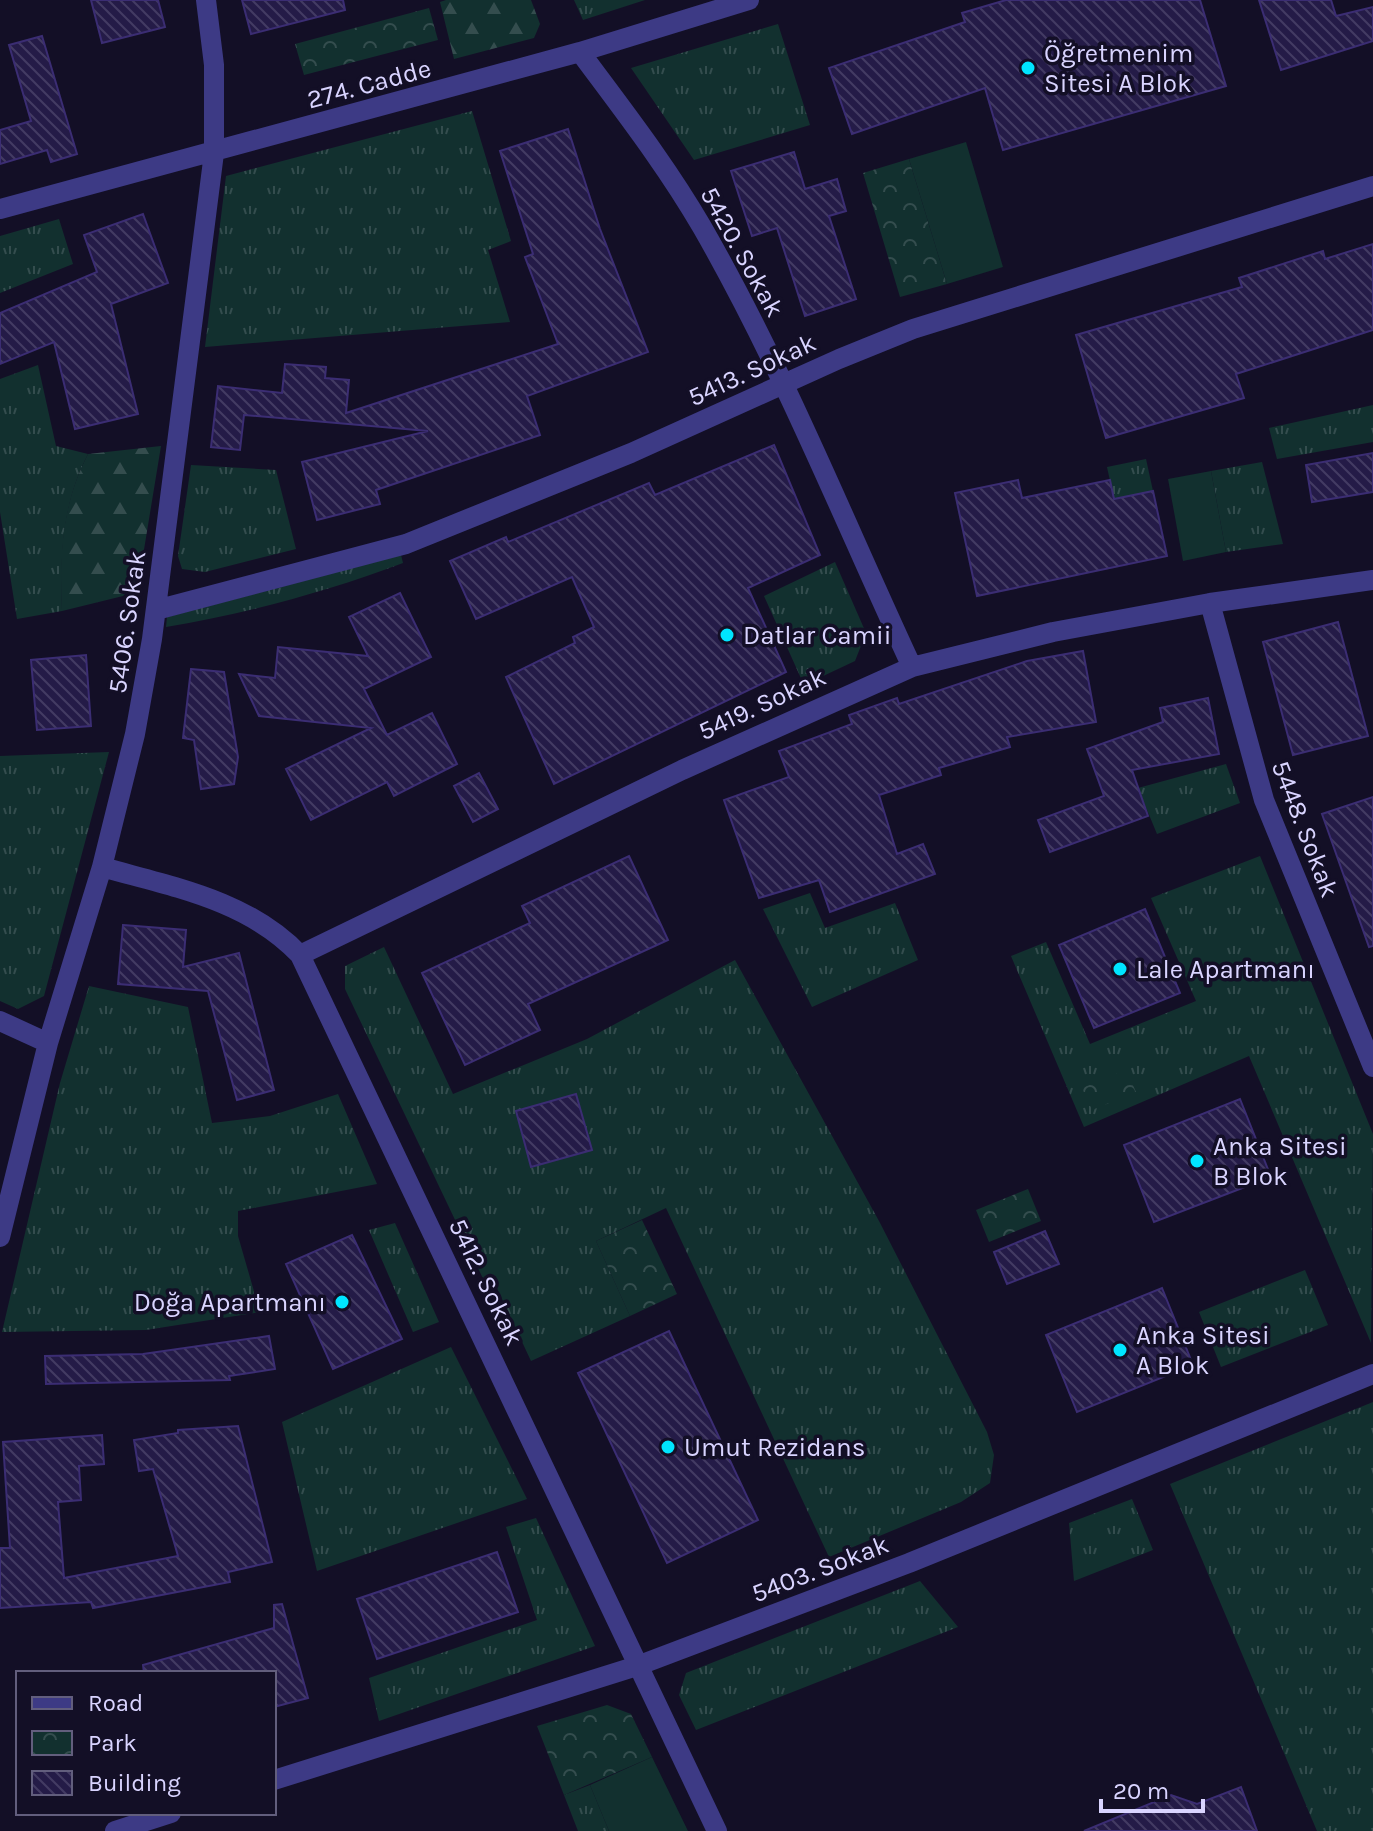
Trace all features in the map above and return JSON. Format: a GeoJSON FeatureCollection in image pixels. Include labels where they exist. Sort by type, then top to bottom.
{"type":"FeatureCollection","features":[{"type":"Feature","properties":{"kind":"street","name":"5406. Sokak"},"geometry":{"type":"LineString","coordinates":[[0,1237],[48,1043],[102,867],[141,706],[214,153],[214,65],[206,0]]}},
{"type":"Feature","properties":{"kind":"street","name":"274. Cadde"},"geometry":{"type":"LineString","coordinates":[[0,209],[580,52],[749,0]]}},
{"type":"Feature","properties":{"kind":"street","name":"5420. Sokak"},"geometry":{"type":"LineString","coordinates":[[580,52],[637,126],[702,228],[784,386],[912,667]]}},
{"type":"Feature","properties":{"kind":"street","name":"5413. Sokak"},"geometry":{"type":"LineString","coordinates":[[156,610],[406,544],[631,453],[913,329],[1373,186]]}},
{"type":"Feature","properties":{"kind":"street","name":"5419. Sokak"},"geometry":{"type":"LineString","coordinates":[[300,955],[682,770],[912,667],[1000,643],[1210,603],[1373,580]]}},
{"type":"Feature","properties":{"kind":"street","name":"5448. Sokak"},"geometry":{"type":"LineString","coordinates":[[1210,603],[1267,810],[1373,1067]]}},
{"type":"Feature","properties":{"kind":"street","name":"5412. Sokak"},"geometry":{"type":"LineString","coordinates":[[102,867],[197,894],[250,914],[278,932],[300,955],[717,1831]]}},
{"type":"Feature","properties":{"kind":"street"},"geometry":{"type":"LineString","coordinates":[[0,1021],[48,1043]]}},
{"type":"Feature","properties":{"kind":"street","name":"5403. Sokak"},"geometry":{"type":"LineString","coordinates":[[276,1779],[637,1666],[909,1563],[1373,1374]]}},
{"type":"Feature","properties":{"kind":"street"},"geometry":{"type":"LineString","coordinates":[[115,1831],[165,1815]]}},
{"type":"Feature","properties":{"kind":"green space"},"geometry":{"type":"Polygon","coordinates":[[[531,0],[540,24],[534,38],[454,59],[440,2],[531,0]]]}},
{"type":"Feature","properties":{"kind":"green space"},"geometry":{"type":"Polygon","coordinates":[[[574,0],[645,0],[583,20],[574,0]]]}},
{"type":"Feature","properties":{"kind":"green space"},"geometry":{"type":"Polygon","coordinates":[[[429,8],[438,40],[304,75],[295,44],[429,8]]]}},
{"type":"Feature","properties":{"kind":"green space"},"geometry":{"type":"Polygon","coordinates":[[[778,24],[810,125],[694,160],[631,68],[778,24]]]}},
{"type":"Feature","properties":{"kind":"green space"},"geometry":{"type":"Polygon","coordinates":[[[472,111],[511,241],[488,250],[510,322],[205,347],[226,176],[472,111]]]}},
{"type":"Feature","properties":{"kind":"green space"},"geometry":{"type":"Polygon","coordinates":[[[966,142],[1003,267],[947,284],[909,159],[966,142]]]}},
{"type":"Feature","properties":{"kind":"green space"},"geometry":{"type":"Polygon","coordinates":[[[909,159],[947,284],[900,297],[863,173],[909,159]]]}},
{"type":"Feature","properties":{"kind":"green space"},"geometry":{"type":"Polygon","coordinates":[[[59,219],[73,264],[0,293],[0,236],[59,219]]]}},
{"type":"Feature","properties":{"kind":"green space"},"geometry":{"type":"Polygon","coordinates":[[[38,365],[56,446],[88,454],[73,492],[64,530],[62,611],[17,619],[0,512],[0,379],[38,365]]]}},
{"type":"Feature","properties":{"kind":"green space"},"geometry":{"type":"Polygon","coordinates":[[[1373,405],[1373,442],[1277,459],[1269,428],[1373,405]]]}},
{"type":"Feature","properties":{"kind":"green space"},"geometry":{"type":"Polygon","coordinates":[[[161,446],[139,580],[123,596],[62,611],[64,530],[79,473],[88,454],[161,446]]]}},
{"type":"Feature","properties":{"kind":"green space"},"geometry":{"type":"Polygon","coordinates":[[[1146,459],[1153,491],[1114,499],[1107,467],[1146,459]]]}},
{"type":"Feature","properties":{"kind":"green space"},"geometry":{"type":"Polygon","coordinates":[[[1262,462],[1283,544],[1226,552],[1211,471],[1262,462]]]}},
{"type":"Feature","properties":{"kind":"green space"},"geometry":{"type":"Polygon","coordinates":[[[191,465],[276,470],[296,549],[205,572],[182,569],[178,556],[191,465]]]}},
{"type":"Feature","properties":{"kind":"green space"},"geometry":{"type":"Polygon","coordinates":[[[1211,471],[1226,552],[1183,561],[1168,479],[1211,471]]]}},
{"type":"Feature","properties":{"kind":"green space"},"geometry":{"type":"Polygon","coordinates":[[[401,555],[403,563],[316,592],[166,627],[167,617],[401,555]]]}},
{"type":"Feature","properties":{"kind":"green space"},"geometry":{"type":"Polygon","coordinates":[[[835,562],[866,633],[855,661],[804,685],[764,596],[835,562]]]}},
{"type":"Feature","properties":{"kind":"green space"},"geometry":{"type":"Polygon","coordinates":[[[109,752],[44,996],[18,1009],[0,1001],[0,756],[109,752]]]}},
{"type":"Feature","properties":{"kind":"green space"},"geometry":{"type":"Polygon","coordinates":[[[1226,764],[1240,803],[1157,834],[1138,788],[1226,764]]]}},
{"type":"Feature","properties":{"kind":"green space"},"geometry":{"type":"Polygon","coordinates":[[[1260,856],[1373,1134],[1371,1343],[1249,1056],[1084,1127],[1011,956],[1046,942],[1090,1044],[1196,1001],[1151,898],[1260,856]]]}},
{"type":"Feature","properties":{"kind":"green space"},"geometry":{"type":"Polygon","coordinates":[[[810,893],[825,928],[895,903],[918,960],[812,1007],[763,909],[810,893]]]}},
{"type":"Feature","properties":{"kind":"green space"},"geometry":{"type":"Polygon","coordinates":[[[384,947],[453,1094],[587,1039],[735,960],[879,1221],[987,1432],[994,1455],[990,1483],[961,1502],[829,1557],[666,1208],[596,1241],[630,1316],[531,1361],[496,1286],[488,1289],[345,989],[345,966],[384,947]],[[575,1094],[516,1111],[532,1167],[592,1149],[575,1094]]]}},
{"type":"Feature","properties":{"kind":"green space"},"geometry":{"type":"Polygon","coordinates":[[[89,986],[188,1007],[212,1123],[270,1116],[338,1094],[377,1184],[238,1211],[238,1236],[260,1312],[146,1330],[2,1332],[60,1083],[89,986]]]}},
{"type":"Feature","properties":{"kind":"green space"},"geometry":{"type":"Polygon","coordinates":[[[1126,1070],[1136,1092],[1092,1110],[1082,1088],[1126,1070]]]}},
{"type":"Feature","properties":{"kind":"green space"},"geometry":{"type":"Polygon","coordinates":[[[1028,1189],[1041,1221],[989,1242],[976,1210],[1028,1189]]]}},
{"type":"Feature","properties":{"kind":"green space"},"geometry":{"type":"Polygon","coordinates":[[[642,1220],[677,1294],[630,1316],[596,1241],[642,1220]]]}},
{"type":"Feature","properties":{"kind":"green space"},"geometry":{"type":"Polygon","coordinates":[[[395,1223],[439,1322],[413,1332],[369,1230],[395,1223]]]}},
{"type":"Feature","properties":{"kind":"green space"},"geometry":{"type":"Polygon","coordinates":[[[1305,1270],[1328,1325],[1221,1367],[1199,1312],[1305,1270]]]}},
{"type":"Feature","properties":{"kind":"green space"},"geometry":{"type":"Polygon","coordinates":[[[451,1347],[527,1499],[317,1571],[282,1422],[451,1347]]]}},
{"type":"Feature","properties":{"kind":"green space"},"geometry":{"type":"Polygon","coordinates":[[[1373,1402],[1373,1831],[1317,1831],[1170,1484],[1373,1402]]]}},
{"type":"Feature","properties":{"kind":"green space"},"geometry":{"type":"Polygon","coordinates":[[[1132,1499],[1153,1550],[1074,1581],[1069,1523],[1132,1499]]]}},
{"type":"Feature","properties":{"kind":"green space"},"geometry":{"type":"Polygon","coordinates":[[[536,1518],[595,1646],[379,1721],[369,1678],[537,1620],[506,1527],[536,1518]]]}},
{"type":"Feature","properties":{"kind":"green space"},"geometry":{"type":"Polygon","coordinates":[[[920,1581],[958,1627],[696,1730],[679,1695],[686,1673],[920,1581]]]}},
{"type":"Feature","properties":{"kind":"green space"},"geometry":{"type":"Polygon","coordinates":[[[607,1705],[631,1714],[652,1757],[564,1795],[537,1726],[607,1705]]]}},
{"type":"Feature","properties":{"kind":"green space"},"geometry":{"type":"Polygon","coordinates":[[[652,1757],[688,1831],[609,1831],[590,1785],[652,1757]]]}},
{"type":"Feature","properties":{"kind":"green space"},"geometry":{"type":"Polygon","coordinates":[[[590,1785],[609,1831],[578,1831],[564,1795],[590,1785]]]}},
{"type":"Feature","properties":{"kind":"building"},"geometry":{"type":"Polygon","coordinates":[[[91,0],[158,0],[165,27],[102,43],[91,0]]]}},
{"type":"Feature","properties":{"kind":"building"},"geometry":{"type":"Polygon","coordinates":[[[242,0],[343,0],[345,10],[251,34],[242,0]]]}},
{"type":"Feature","properties":{"kind":"building"},"geometry":{"type":"Polygon","coordinates":[[[1006,0],[1200,0],[1226,86],[1003,150],[985,88],[852,134],[829,68],[965,22],[962,13],[1006,0]]]}},
{"type":"Feature","properties":{"kind":"building"},"geometry":{"type":"Polygon","coordinates":[[[1259,0],[1331,0],[1336,16],[1373,7],[1373,41],[1281,70],[1259,0]]]}},
{"type":"Feature","properties":{"kind":"building"},"geometry":{"type":"Polygon","coordinates":[[[42,36],[77,154],[51,162],[47,150],[0,164],[0,130],[31,121],[9,45],[42,36]]]}},
{"type":"Feature","properties":{"kind":"building"},"geometry":{"type":"Polygon","coordinates":[[[568,129],[600,229],[648,352],[527,396],[540,435],[376,490],[380,504],[317,520],[302,462],[428,431],[244,415],[240,450],[211,447],[218,386],[282,393],[285,364],[326,367],[325,378],[349,380],[346,413],[558,344],[525,257],[533,254],[500,151],[568,129]]]}},
{"type":"Feature","properties":{"kind":"building"},"geometry":{"type":"Polygon","coordinates":[[[794,152],[805,189],[837,179],[846,211],[829,216],[856,299],[805,316],[777,228],[752,236],[731,171],[794,152]]]}},
{"type":"Feature","properties":{"kind":"building"},"geometry":{"type":"Polygon","coordinates":[[[143,214],[168,283],[111,304],[138,414],[75,429],[54,342],[0,364],[0,313],[97,272],[84,235],[143,214]]]}},
{"type":"Feature","properties":{"kind":"building"},"geometry":{"type":"Polygon","coordinates":[[[1373,244],[1373,330],[1236,374],[1244,398],[1106,438],[1076,335],[1242,287],[1239,278],[1323,251],[1325,259],[1373,244]]]}},
{"type":"Feature","properties":{"kind":"building"},"geometry":{"type":"Polygon","coordinates":[[[774,445],[820,555],[748,588],[786,672],[554,784],[506,677],[575,643],[573,637],[594,627],[572,577],[476,619],[450,561],[506,537],[508,542],[649,483],[655,495],[774,445]]]}},
{"type":"Feature","properties":{"kind":"building"},"geometry":{"type":"Polygon","coordinates":[[[1373,453],[1373,492],[1312,502],[1306,465],[1373,453]]]}},
{"type":"Feature","properties":{"kind":"building"},"geometry":{"type":"Polygon","coordinates":[[[1018,480],[1022,498],[1110,480],[1114,499],[1153,491],[1167,556],[977,596],[955,493],[1018,480]]]}},
{"type":"Feature","properties":{"kind":"building"},"geometry":{"type":"Polygon","coordinates":[[[400,593],[431,657],[364,689],[387,735],[432,713],[457,764],[394,796],[387,782],[311,820],[286,769],[371,728],[259,716],[239,674],[275,678],[278,647],[368,656],[349,617],[400,593]]]}},
{"type":"Feature","properties":{"kind":"building"},"geometry":{"type":"Polygon","coordinates":[[[1338,622],[1368,736],[1293,755],[1263,642],[1338,622]]]}},
{"type":"Feature","properties":{"kind":"building"},"geometry":{"type":"Polygon","coordinates":[[[1083,651],[1096,722],[1007,737],[1010,747],[939,768],[941,775],[879,795],[897,854],[923,844],[935,874],[830,912],[819,880],[759,898],[724,800],[789,777],[779,751],[852,724],[849,715],[897,698],[899,704],[1027,661],[1083,651]]]}},
{"type":"Feature","properties":{"kind":"building"},"geometry":{"type":"Polygon","coordinates":[[[86,655],[91,726],[37,730],[31,660],[86,655]]]}},
{"type":"Feature","properties":{"kind":"building"},"geometry":{"type":"Polygon","coordinates":[[[191,669],[224,672],[238,757],[234,784],[201,789],[194,740],[183,738],[191,669]]]}},
{"type":"Feature","properties":{"kind":"building"},"geometry":{"type":"Polygon","coordinates":[[[1208,698],[1219,754],[1132,770],[1148,816],[1050,852],[1038,820],[1104,796],[1087,749],[1163,722],[1160,708],[1208,698]]]}},
{"type":"Feature","properties":{"kind":"building"},"geometry":{"type":"Polygon","coordinates":[[[479,773],[498,809],[473,822],[454,786],[479,773]]]}},
{"type":"Feature","properties":{"kind":"building"},"geometry":{"type":"Polygon","coordinates":[[[1373,797],[1373,946],[1369,947],[1322,814],[1373,797]]]}},
{"type":"Feature","properties":{"kind":"building"},"geometry":{"type":"Polygon","coordinates":[[[629,856],[668,940],[528,1004],[540,1030],[465,1065],[422,973],[530,923],[522,906],[629,856]]]}},
{"type":"Feature","properties":{"kind":"building","name":"Lale Apartmanı"},"geometry":{"type":"Polygon","coordinates":[[[1145,909],[1180,993],[1094,1028],[1059,945],[1145,909]]]}},
{"type":"Feature","properties":{"kind":"building"},"geometry":{"type":"Polygon","coordinates":[[[123,925],[186,930],[183,967],[239,953],[274,1090],[237,1100],[208,991],[118,984],[123,925]]]}},
{"type":"Feature","properties":{"kind":"building"},"geometry":{"type":"Polygon","coordinates":[[[576,1094],[592,1150],[531,1167],[516,1111],[576,1094]]]}},
{"type":"Feature","properties":{"kind":"building","name":"Anka Sitesi B Blok"},"geometry":{"type":"Polygon","coordinates":[[[1240,1099],[1271,1177],[1154,1222],[1124,1145],[1240,1099]]]}},
{"type":"Feature","properties":{"kind":"building"},"geometry":{"type":"Polygon","coordinates":[[[1045,1231],[1059,1264],[1007,1284],[994,1252],[1045,1231]]]}},
{"type":"Feature","properties":{"kind":"building","name":"Doğa Apartmanı"},"geometry":{"type":"Polygon","coordinates":[[[352,1235],[402,1339],[333,1369],[286,1264],[352,1235]]]}},
{"type":"Feature","properties":{"kind":"building","name":"Anka Sitesi A Blok"},"geometry":{"type":"Polygon","coordinates":[[[1162,1288],[1193,1365],[1077,1412],[1046,1335],[1162,1288]]]}},
{"type":"Feature","properties":{"kind":"building","name":"Umut Rezidans"},"geometry":{"type":"Polygon","coordinates":[[[669,1331],[758,1520],[667,1563],[578,1373],[669,1331]]]}},
{"type":"Feature","properties":{"kind":"building"},"geometry":{"type":"Polygon","coordinates":[[[269,1336],[275,1369],[229,1376],[230,1380],[46,1384],[45,1356],[143,1354],[269,1336]]]}},
{"type":"Feature","properties":{"kind":"building"},"geometry":{"type":"Polygon","coordinates":[[[238,1426],[272,1562],[228,1572],[230,1582],[93,1608],[91,1602],[0,1608],[0,1548],[10,1548],[3,1442],[102,1435],[104,1464],[79,1466],[81,1500],[58,1502],[64,1578],[178,1556],[153,1469],[139,1471],[134,1440],[178,1433],[178,1430],[238,1426]]]}},
{"type":"Feature","properties":{"kind":"building"},"geometry":{"type":"Polygon","coordinates":[[[497,1552],[518,1612],[377,1659],[357,1599],[497,1552]]]}},
{"type":"Feature","properties":{"kind":"building"},"geometry":{"type":"Polygon","coordinates":[[[282,1604],[308,1698],[276,1706],[276,1671],[144,1671],[143,1665],[274,1628],[274,1605],[282,1604]]]}},
{"type":"Feature","properties":{"kind":"building"},"geometry":{"type":"Polygon","coordinates":[[[1241,1787],[1257,1831],[1084,1831],[1171,1795],[1197,1804],[1241,1787]]]}},
{"type":"Feature","properties":{"kind":"place","name":"Öğretmenim Sitesi A Blok"},"geometry":{"type":"Point","coordinates":[1028,68]}},
{"type":"Feature","properties":{"kind":"place","name":"Datlar Camii"},"geometry":{"type":"Point","coordinates":[727,635]}},
{"type":"Feature","properties":{"kind":"place","name":"Lale Apartmanı"},"geometry":{"type":"Point","coordinates":[1120,969]}},
{"type":"Feature","properties":{"kind":"place","name":"Anka Sitesi B Blok"},"geometry":{"type":"Point","coordinates":[1197,1161]}},
{"type":"Feature","properties":{"kind":"place","name":"Doğa Apartmanı"},"geometry":{"type":"Point","coordinates":[342,1302]}},
{"type":"Feature","properties":{"kind":"place","name":"Anka Sitesi A Blok"},"geometry":{"type":"Point","coordinates":[1120,1350]}},
{"type":"Feature","properties":{"kind":"place","name":"Umut Rezidans"},"geometry":{"type":"Point","coordinates":[668,1447]}}]}
